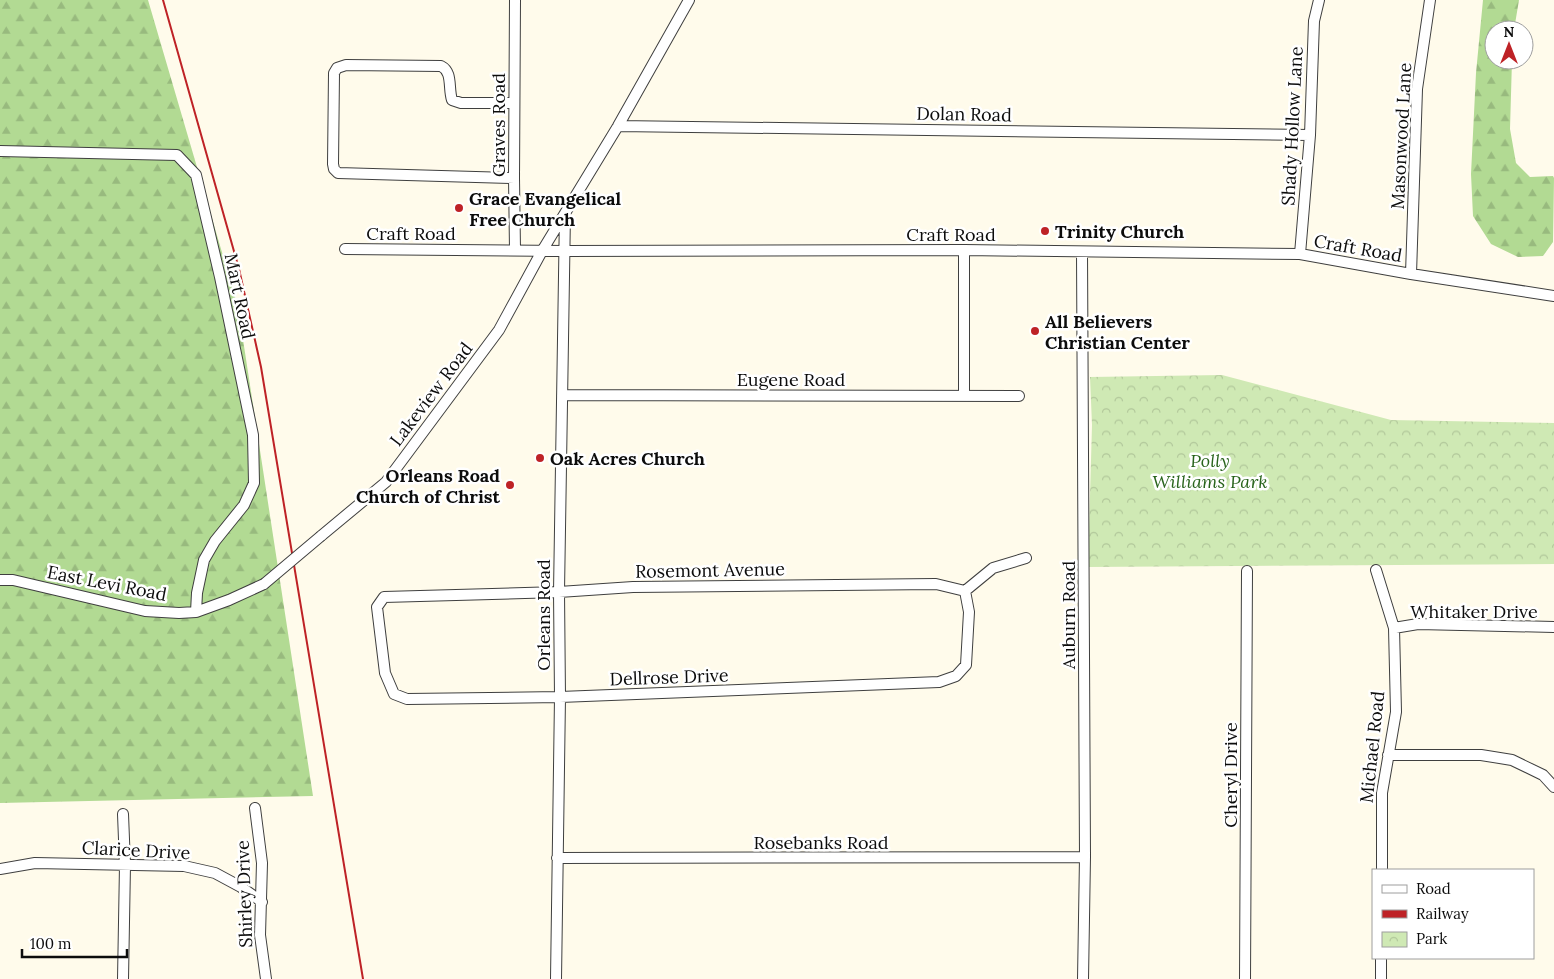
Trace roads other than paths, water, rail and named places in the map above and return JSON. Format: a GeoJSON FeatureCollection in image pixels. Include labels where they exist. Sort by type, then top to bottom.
{"type":"FeatureCollection","features":[{"type":"Feature","properties":{"kind":"street","name":"Graves Road"},"geometry":{"type":"LineString","coordinates":[[515,0],[515,250]]}},
{"type":"Feature","properties":{"kind":"street","name":"Lakeview Road"},"geometry":{"type":"LineString","coordinates":[[264,584],[386,482],[499,330],[542,251],[618,126],[690,0]]}},
{"type":"Feature","properties":{"kind":"street","name":"Shady Hollow Lane"},"geometry":{"type":"LineString","coordinates":[[1300,254],[1310,135],[1314,21],[1319,0]]}},
{"type":"Feature","properties":{"kind":"street","name":"Masonwood Lane"},"geometry":{"type":"LineString","coordinates":[[1411,274],[1417,89],[1430,0]]}},
{"type":"Feature","properties":{"kind":"street"},"geometry":{"type":"LineString","coordinates":[[514,102],[461,104],[452,100],[449,92],[448,73],[446,69],[440,66],[346,65],[336,68],[334,73],[333,164],[334,169],[338,173],[514,178]]}},
{"type":"Feature","properties":{"kind":"street","name":"Dolan Road"},"geometry":{"type":"LineString","coordinates":[[618,126],[1310,135]]}},
{"type":"Feature","properties":{"kind":"street","name":"Mart Road"},"geometry":{"type":"LineString","coordinates":[[0,151],[177,156],[196,175],[220,277],[253,435],[254,483],[244,505],[215,541],[204,560],[197,593],[196,612]]}},
{"type":"Feature","properties":{"kind":"street"},"geometry":{"type":"LineString","coordinates":[[565,213],[565,251]]}},
{"type":"Feature","properties":{"kind":"street","name":"Craft Road"},"geometry":{"type":"LineString","coordinates":[[344,249],[542,251],[964,250],[1300,254],[1411,274],[1554,296]]}},
{"type":"Feature","properties":{"kind":"street"},"geometry":{"type":"LineString","coordinates":[[964,250],[964,396]]}},
{"type":"Feature","properties":{"kind":"street","name":"Orleans Road"},"geometry":{"type":"LineString","coordinates":[[556,979],[560,697],[559,592],[565,251]]}},
{"type":"Feature","properties":{"kind":"street","name":"Auburn Road"},"geometry":{"type":"LineString","coordinates":[[1082,252],[1085,857],[1083,979]]}},
{"type":"Feature","properties":{"kind":"street","name":"Eugene Road"},"geometry":{"type":"LineString","coordinates":[[562,395],[1019,396]]}},
{"type":"Feature","properties":{"kind":"street"},"geometry":{"type":"LineString","coordinates":[[965,591],[994,568],[1026,558]]}},
{"type":"Feature","properties":{"kind":"street","name":"Michael Road"},"geometry":{"type":"LineString","coordinates":[[1376,570],[1394,628],[1396,712],[1382,793],[1382,869]]}},
{"type":"Feature","properties":{"kind":"street","name":"Cheryl Drive"},"geometry":{"type":"LineString","coordinates":[[1245,979],[1247,571]]}},
{"type":"Feature","properties":{"kind":"street","name":"East Levi Road"},"geometry":{"type":"LineString","coordinates":[[0,580],[13,580],[145,611],[196,612],[264,584]]}},
{"type":"Feature","properties":{"kind":"street","name":"Rosemont Avenue"},"geometry":{"type":"LineString","coordinates":[[384,597],[559,592],[633,587],[936,584],[965,591]]}},
{"type":"Feature","properties":{"kind":"street","name":"Dellrose Drive"},"geometry":{"type":"LineString","coordinates":[[384,597],[377,607],[385,673],[394,694],[407,699],[560,697],[939,682],[956,676],[966,665],[969,612],[965,591]]}},
{"type":"Feature","properties":{"kind":"street","name":"Whitaker Drive"},"geometry":{"type":"LineString","coordinates":[[1394,628],[1418,624],[1554,627]]}},
{"type":"Feature","properties":{"kind":"street"},"geometry":{"type":"LineString","coordinates":[[1388,755],[1481,755],[1512,760],[1543,775],[1554,787]]}},
{"type":"Feature","properties":{"kind":"street","name":"Shirley Drive"},"geometry":{"type":"LineString","coordinates":[[255,808],[262,855],[261,943],[266,979]]}},
{"type":"Feature","properties":{"kind":"street"},"geometry":{"type":"LineString","coordinates":[[123,814],[125,865],[123,979]]}},
{"type":"Feature","properties":{"kind":"street","name":"Rosebanks Road"},"geometry":{"type":"LineString","coordinates":[[557,858],[1085,857]]}},
{"type":"Feature","properties":{"kind":"street","name":"Clarice Drive"},"geometry":{"type":"LineString","coordinates":[[0,869],[35,863],[184,866],[215,874],[241,887],[262,902]]}},
{"type":"Feature","properties":{"kind":"street"},"geometry":{"type":"LineString","coordinates":[[1381,959],[1381,979]]}},
{"type":"Feature","properties":{"kind":"railway"},"geometry":{"type":"LineString","coordinates":[[163,0],[239,269],[261,367],[363,979]]}},
{"type":"Feature","properties":{"kind":"place","name":"Grace Evangelical Free Church"},"geometry":{"type":"Point","coordinates":[459,208]}},
{"type":"Feature","properties":{"kind":"place","name":"Trinity Church"},"geometry":{"type":"Point","coordinates":[1045,231]}},
{"type":"Feature","properties":{"kind":"place","name":"All Believers Christian Center"},"geometry":{"type":"Point","coordinates":[1035,331]}},
{"type":"Feature","properties":{"kind":"place","name":"Oak Acres Church"},"geometry":{"type":"Point","coordinates":[540,458]}},
{"type":"Feature","properties":{"kind":"place","name":"Orleans Road Church of Christ"},"geometry":{"type":"Point","coordinates":[510,485]}},
{"type":"Feature","properties":{"kind":"park label","name":"Polly Williams Park"},"geometry":{"type":"Point","coordinates":[1210,470]}}]}
